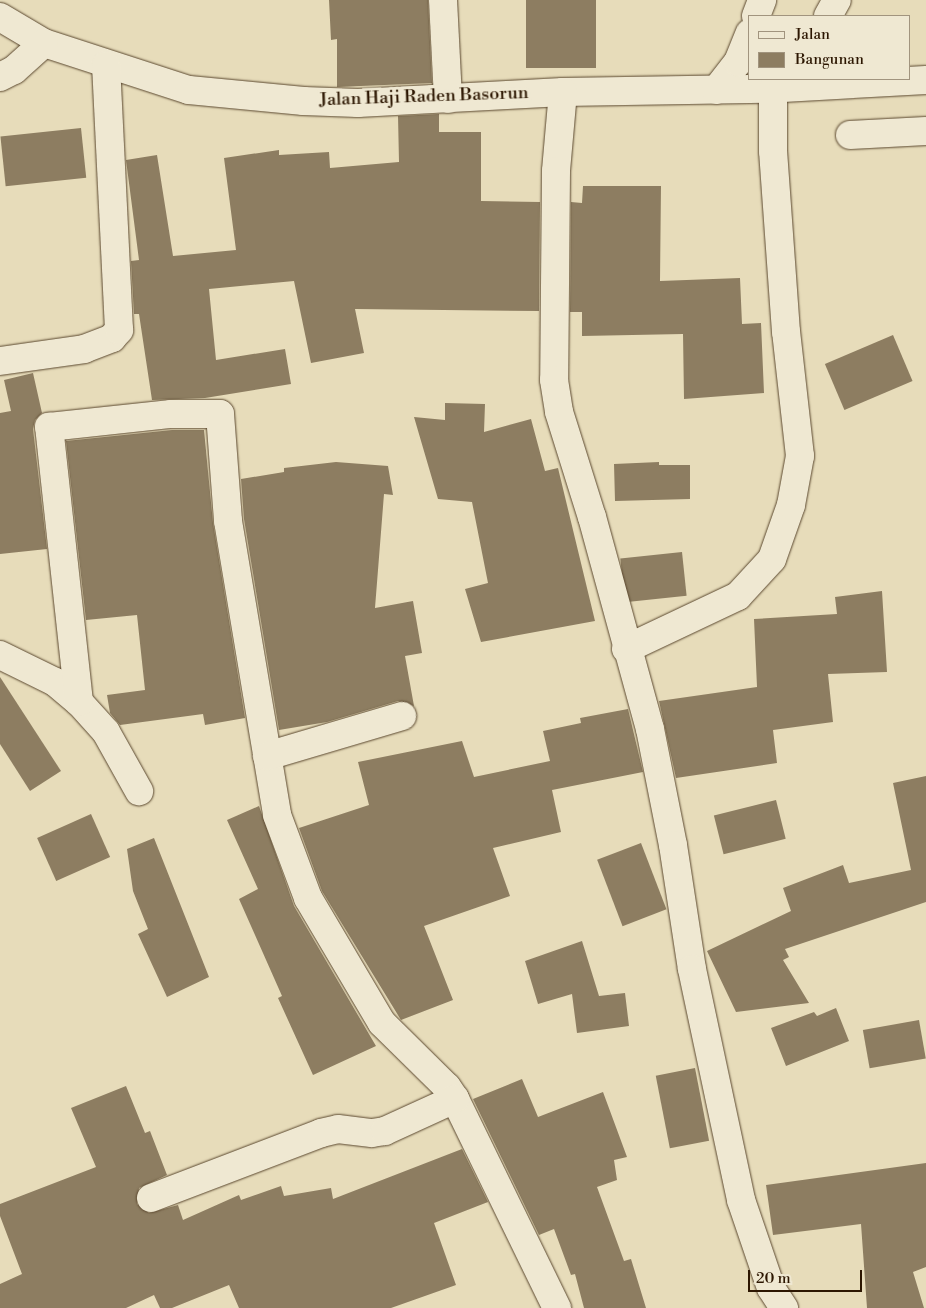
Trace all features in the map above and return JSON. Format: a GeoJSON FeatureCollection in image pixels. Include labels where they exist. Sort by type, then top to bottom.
{"type":"FeatureCollection","features":[{"type":"Feature","properties":{"kind":"street"},"geometry":{"type":"LineString","coordinates":[[443,0],[448,99]]}},
{"type":"Feature","properties":{"kind":"street"},"geometry":{"type":"LineString","coordinates":[[756,15],[762,0]]}},
{"type":"Feature","properties":{"kind":"street"},"geometry":{"type":"LineString","coordinates":[[829,15],[837,0]]}},
{"type":"Feature","properties":{"kind":"street","name":"Jalan Haji Raden Basorun"},"geometry":{"type":"LineString","coordinates":[[0,17],[44,43],[106,65],[189,90],[358,103],[563,92],[769,89],[810,83],[926,80]]}},
{"type":"Feature","properties":{"kind":"street"},"geometry":{"type":"LineString","coordinates":[[722,90],[738,62],[748,37]]}},
{"type":"Feature","properties":{"kind":"street"},"geometry":{"type":"LineString","coordinates":[[0,77],[14,70],[44,43]]}},
{"type":"Feature","properties":{"kind":"street"},"geometry":{"type":"LineString","coordinates":[[0,361],[84,349],[112,338],[120,330],[106,65]]}},
{"type":"Feature","properties":{"kind":"street"},"geometry":{"type":"LineString","coordinates":[[626,649],[738,596],[772,559],[791,505],[800,456],[786,322],[769,89]]}},
{"type":"Feature","properties":{"kind":"street"},"geometry":{"type":"LineString","coordinates":[[563,92],[556,171],[554,380],[559,412],[592,517],[626,649],[650,729],[718,1103],[741,1200],[777,1306]]}},
{"type":"Feature","properties":{"kind":"street"},"geometry":{"type":"LineString","coordinates":[[850,135],[926,131]]}},
{"type":"Feature","properties":{"kind":"street"},"geometry":{"type":"LineString","coordinates":[[79,702],[50,427],[171,414],[220,414],[228,521],[277,815],[308,898],[382,1023],[447,1087],[455,1099],[557,1308]]}},
{"type":"Feature","properties":{"kind":"street"},"geometry":{"type":"LineString","coordinates":[[0,655],[55,682],[79,702],[106,732],[140,791]]}},
{"type":"Feature","properties":{"kind":"street"},"geometry":{"type":"LineString","coordinates":[[267,756],[402,716]]}},
{"type":"Feature","properties":{"kind":"street"},"geometry":{"type":"LineString","coordinates":[[151,1198],[321,1132],[338,1129],[372,1133],[385,1131],[455,1099]]}},
{"type":"Feature","properties":{"kind":"building"},"geometry":{"type":"Polygon","coordinates":[[[329,0],[428,0],[432,83],[337,87],[337,39],[331,40],[329,0]]]}},
{"type":"Feature","properties":{"kind":"building"},"geometry":{"type":"Polygon","coordinates":[[[526,0],[596,0],[596,68],[526,68],[526,0]]]}},
{"type":"Feature","properties":{"kind":"building"},"geometry":{"type":"Polygon","coordinates":[[[439,114],[439,132],[481,132],[481,201],[540,202],[539,311],[355,309],[364,353],[311,363],[294,281],[209,289],[216,360],[285,349],[291,384],[205,398],[152,400],[139,314],[134,314],[131,261],[139,260],[126,160],[157,155],[173,256],[236,250],[224,158],[279,150],[279,155],[329,152],[330,168],[399,162],[398,116],[439,114]]]}},
{"type":"Feature","properties":{"kind":"building"},"geometry":{"type":"Polygon","coordinates":[[[81,128],[86,178],[6,186],[0,136],[81,128]]]}},
{"type":"Feature","properties":{"kind":"building"},"geometry":{"type":"Polygon","coordinates":[[[583,186],[661,186],[660,281],[740,278],[742,324],[761,323],[764,393],[684,399],[683,334],[582,336],[582,312],[570,312],[571,202],[582,203],[583,186]]]}},
{"type":"Feature","properties":{"kind":"building"},"geometry":{"type":"Polygon","coordinates":[[[893,335],[913,381],[844,410],[825,364],[893,335]]]}},
{"type":"Feature","properties":{"kind":"building"},"geometry":{"type":"Polygon","coordinates":[[[33,373],[42,413],[35,420],[33,429],[47,549],[0,554],[0,413],[11,411],[4,380],[33,373]]]}},
{"type":"Feature","properties":{"kind":"building"},"geometry":{"type":"Polygon","coordinates":[[[445,403],[485,404],[484,432],[531,419],[545,471],[558,468],[595,621],[481,642],[465,589],[488,583],[472,502],[438,499],[414,417],[445,420],[445,403]]]}},
{"type":"Feature","properties":{"kind":"building"},"geometry":{"type":"Polygon","coordinates":[[[172,430],[204,430],[213,523],[245,718],[205,725],[203,714],[120,725],[110,713],[107,695],[145,690],[137,615],[86,620],[66,441],[172,430]]]}},
{"type":"Feature","properties":{"kind":"building"},"geometry":{"type":"Polygon","coordinates":[[[336,462],[388,466],[393,495],[384,494],[375,608],[413,601],[422,653],[405,656],[414,706],[398,701],[327,722],[279,730],[244,519],[241,479],[284,472],[284,468],[336,462]]]}},
{"type":"Feature","properties":{"kind":"building"},"geometry":{"type":"Polygon","coordinates":[[[659,462],[659,465],[690,465],[690,499],[615,501],[614,464],[659,462]]]}},
{"type":"Feature","properties":{"kind":"building"},"geometry":{"type":"Polygon","coordinates":[[[682,552],[687,596],[625,602],[620,558],[682,552]]]}},
{"type":"Feature","properties":{"kind":"building"},"geometry":{"type":"Polygon","coordinates":[[[882,591],[887,672],[828,674],[833,722],[773,730],[777,763],[676,778],[659,701],[757,687],[754,619],[837,614],[835,597],[882,591]]]}},
{"type":"Feature","properties":{"kind":"building"},"geometry":{"type":"Polygon","coordinates":[[[0,677],[61,771],[30,791],[0,744],[0,677]]]}},
{"type":"Feature","properties":{"kind":"building"},"geometry":{"type":"Polygon","coordinates":[[[628,709],[643,772],[552,790],[561,832],[493,848],[510,896],[424,926],[453,1000],[401,1020],[322,891],[299,828],[369,805],[358,762],[462,741],[474,777],[550,761],[543,731],[581,723],[580,718],[628,709]]]}},
{"type":"Feature","properties":{"kind":"building"},"geometry":{"type":"Polygon","coordinates":[[[926,776],[926,902],[785,949],[789,957],[783,960],[809,1003],[736,1012],[707,951],[791,911],[783,888],[843,865],[849,883],[911,870],[893,783],[926,776]]]}},
{"type":"Feature","properties":{"kind":"building"},"geometry":{"type":"Polygon","coordinates":[[[776,800],[786,839],[724,854],[714,815],[776,800]]]}},
{"type":"Feature","properties":{"kind":"building"},"geometry":{"type":"Polygon","coordinates":[[[259,806],[294,906],[376,1046],[313,1075],[278,998],[282,996],[239,899],[258,889],[227,820],[259,806]]]}},
{"type":"Feature","properties":{"kind":"building"},"geometry":{"type":"Polygon","coordinates":[[[91,814],[110,857],[56,881],[37,838],[91,814]]]}},
{"type":"Feature","properties":{"kind":"building"},"geometry":{"type":"Polygon","coordinates":[[[154,838],[209,977],[167,997],[138,934],[148,929],[133,891],[127,849],[154,838]]]}},
{"type":"Feature","properties":{"kind":"building"},"geometry":{"type":"Polygon","coordinates":[[[641,843],[666,909],[623,926],[597,860],[641,843]]]}},
{"type":"Feature","properties":{"kind":"building"},"geometry":{"type":"Polygon","coordinates":[[[582,941],[599,996],[625,993],[629,1026],[577,1033],[572,994],[538,1004],[525,961],[582,941]]]}},
{"type":"Feature","properties":{"kind":"building"},"geometry":{"type":"Polygon","coordinates":[[[836,1008],[849,1041],[786,1066],[771,1028],[814,1012],[817,1016],[836,1008]]]}},
{"type":"Feature","properties":{"kind":"building"},"geometry":{"type":"Polygon","coordinates":[[[919,1020],[926,1058],[870,1068],[863,1030],[919,1020]]]}},
{"type":"Feature","properties":{"kind":"building"},"geometry":{"type":"Polygon","coordinates":[[[695,1068],[709,1141],[670,1148],[656,1076],[695,1068]]]}},
{"type":"Feature","properties":{"kind":"building"},"geometry":{"type":"Polygon","coordinates":[[[522,1079],[538,1117],[603,1092],[627,1157],[614,1160],[617,1180],[597,1187],[624,1261],[631,1259],[646,1308],[584,1308],[575,1274],[571,1275],[554,1229],[539,1235],[473,1099],[522,1079]]]}},
{"type":"Feature","properties":{"kind":"building"},"geometry":{"type":"Polygon","coordinates":[[[126,1086],[145,1133],[150,1131],[167,1175],[139,1188],[137,1204],[149,1213],[178,1205],[183,1220],[239,1195],[241,1200],[281,1186],[284,1196],[331,1188],[333,1199],[462,1149],[488,1202],[434,1223],[456,1285],[391,1308],[239,1308],[229,1285],[172,1308],[160,1308],[154,1295],[126,1308],[0,1308],[0,1284],[22,1274],[0,1216],[0,1204],[96,1167],[71,1108],[126,1086]]]}},
{"type":"Feature","properties":{"kind":"building"},"geometry":{"type":"Polygon","coordinates":[[[926,1163],[926,1267],[913,1272],[924,1308],[867,1308],[861,1224],[773,1235],[766,1185],[926,1163]]]}}]}
